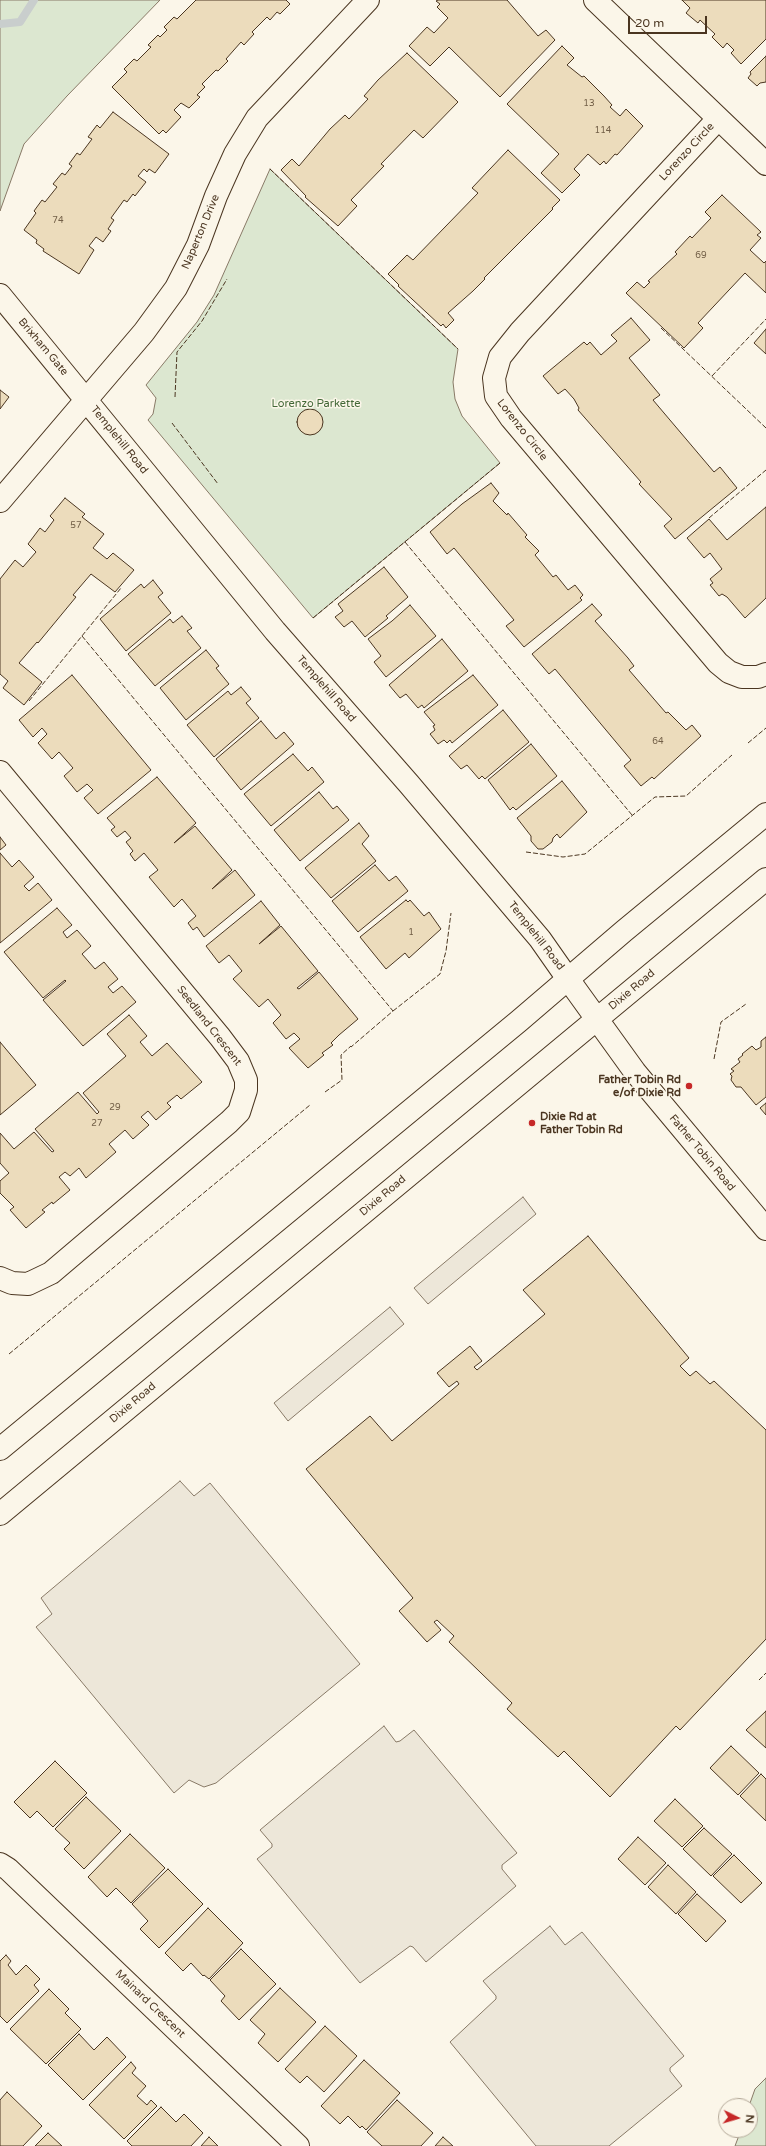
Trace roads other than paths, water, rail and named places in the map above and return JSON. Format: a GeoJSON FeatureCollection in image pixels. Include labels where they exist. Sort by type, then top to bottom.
{"type":"FeatureCollection","features":[{"type":"Feature","properties":{"kind":"street","name":"Naperton Drive"},"geometry":{"type":"LineString","coordinates":[[0,501],[144,332],[176,288],[198,245],[216,196],[235,154],[257,118],[368,0]]}},
{"type":"Feature","properties":{"kind":"street","name":"Lorenzo Circle"},"geometry":{"type":"LineString","coordinates":[[595,0],[766,164]]}},
{"type":"Feature","properties":{"kind":"street","name":"Lorenzo Circle"},"geometry":{"type":"LineString","coordinates":[[718,119],[520,332],[500,357],[494,378],[496,396],[511,418],[718,663],[729,672],[742,677],[758,677],[766,674]]}},
{"type":"Feature","properties":{"kind":"street","name":"Brixham Gate"},"geometry":{"type":"LineString","coordinates":[[0,295],[86,399]]}},
{"type":"Feature","properties":{"kind":"street","name":"Templehill Road"},"geometry":{"type":"LineString","coordinates":[[86,399],[275,631],[480,867],[540,939],[568,979]]}},
{"type":"Feature","properties":{"kind":"street","name":"Seedland Crescent"},"geometry":{"type":"LineString","coordinates":[[0,772],[220,1037],[238,1061],[246,1080],[246,1090],[239,1112],[229,1122],[51,1273],[28,1284],[12,1283],[0,1278]]}},
{"type":"Feature","properties":{"kind":"street"},"geometry":{"type":"LineString","coordinates":[[0,1449],[766,814]]}},
{"type":"Feature","properties":{"kind":"street","name":"Dixie Road"},"geometry":{"type":"LineString","coordinates":[[0,1514],[766,879]]}},
{"type":"Feature","properties":{"kind":"street","name":"Father Tobin Road"},"geometry":{"type":"LineString","coordinates":[[568,979],[634,1072],[766,1230]]}},
{"type":"Feature","properties":{"kind":"street","name":"Mainard Crescent"},"geometry":{"type":"LineString","coordinates":[[0,1864],[8,1869],[298,2146]]}},
{"type":"Feature","properties":{"kind":"waterway"},"geometry":{"type":"LineString","coordinates":[[0,24],[20,22],[34,0]]}},
{"type":"Feature","properties":{"kind":"place","name":"Father Tobin Rd e/of Dixie Rd"},"geometry":{"type":"Point","coordinates":[689,1086]}},
{"type":"Feature","properties":{"kind":"place","name":"Dixie Rd at Father Tobin Rd"},"geometry":{"type":"Point","coordinates":[532,1123]}},
{"type":"Feature","properties":{"kind":"park label","name":"Lorenzo Parkette"},"geometry":{"type":"Point","coordinates":[316,404]}}]}
